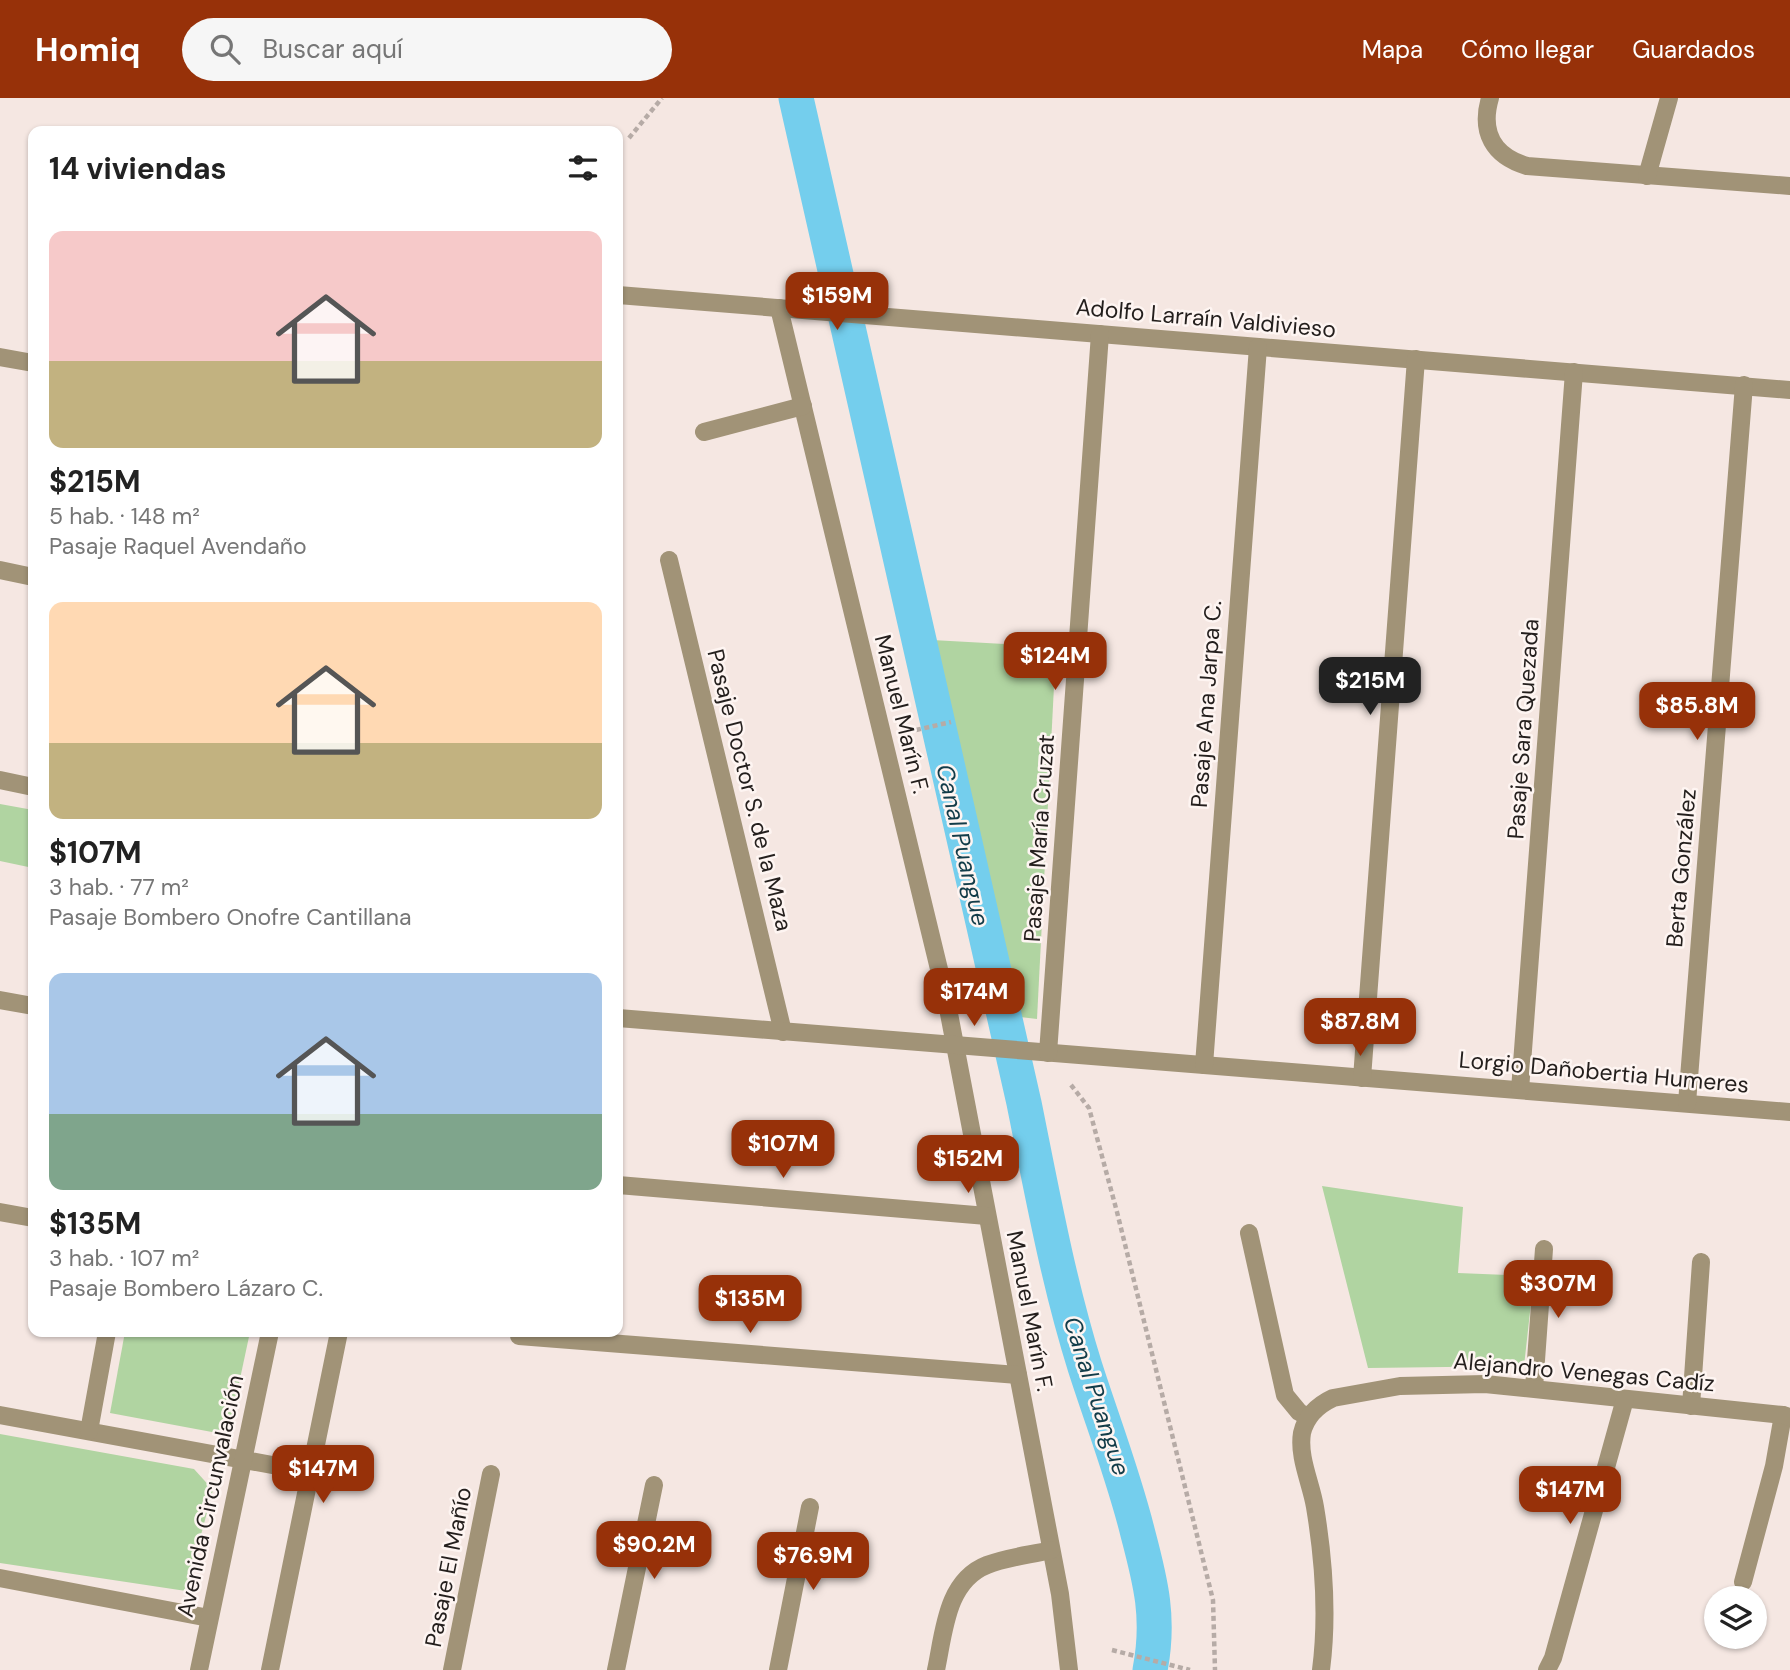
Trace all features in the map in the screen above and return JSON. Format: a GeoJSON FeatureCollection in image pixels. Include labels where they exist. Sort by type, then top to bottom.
{"type":"FeatureCollection","features":[{"type":"Feature","properties":{"kind":"street"},"geometry":{"type":"LineString","coordinates":[[1490,98],[1486,123],[1489,136],[1504,156],[1527,166],[1790,186]]}},
{"type":"Feature","properties":{"kind":"street"},"geometry":{"type":"LineString","coordinates":[[1647,176],[1669,98]]}},
{"type":"Feature","properties":{"kind":"street","name":"Adolfo Larraín Valdivieso"},"geometry":{"type":"LineString","coordinates":[[623,295],[1790,390]]}},
{"type":"Feature","properties":{"kind":"street","name":"Manuel Marín F."},"geometry":{"type":"LineString","coordinates":[[779,308],[955,1046],[1060,1594],[1069,1670]]}},
{"type":"Feature","properties":{"kind":"street","name":"Pasaje María Cruzat"},"geometry":{"type":"LineString","coordinates":[[1039,1053],[1100,334]]}},
{"type":"Feature","properties":{"kind":"street","name":"Pasaje Ana Jarpa C."},"geometry":{"type":"LineString","coordinates":[[1204,1065],[1258,347]]}},
{"type":"Feature","properties":{"kind":"street"},"geometry":{"type":"LineString","coordinates":[[0,357],[28,362]]}},
{"type":"Feature","properties":{"kind":"street"},"geometry":{"type":"LineString","coordinates":[[1362,1078],[1416,359]]}},
{"type":"Feature","properties":{"kind":"street","name":"Pasaje Sara Quezada"},"geometry":{"type":"LineString","coordinates":[[1520,1090],[1574,372]]}},
{"type":"Feature","properties":{"kind":"street","name":"Berta González"},"geometry":{"type":"LineString","coordinates":[[1688,1103],[1744,385]]}},
{"type":"Feature","properties":{"kind":"street"},"geometry":{"type":"LineString","coordinates":[[704,432],[803,406]]}},
{"type":"Feature","properties":{"kind":"street","name":"Pasaje Doctor S. de la Maza"},"geometry":{"type":"LineString","coordinates":[[669,561],[783,1032]]}},
{"type":"Feature","properties":{"kind":"street"},"geometry":{"type":"LineString","coordinates":[[0,570],[28,576]]}},
{"type":"Feature","properties":{"kind":"street"},"geometry":{"type":"LineString","coordinates":[[0,780],[28,786]]}},
{"type":"Feature","properties":{"kind":"street"},"geometry":{"type":"LineString","coordinates":[[0,1000],[28,1005]]}},
{"type":"Feature","properties":{"kind":"street","name":"Lorgio Dañobertia Humeres"},"geometry":{"type":"LineString","coordinates":[[623,1016],[990,1049],[1790,1112]]}},
{"type":"Feature","properties":{"kind":"street"},"geometry":{"type":"LineString","coordinates":[[623,1185],[987,1216]]}},
{"type":"Feature","properties":{"kind":"street"},"geometry":{"type":"LineString","coordinates":[[0,1212],[28,1217]]}},
{"type":"Feature","properties":{"kind":"street"},"geometry":{"type":"LineString","coordinates":[[1248,1233],[1286,1395],[1299,1412],[1308,1417],[1301,1441],[1315,1504],[1322,1555],[1325,1604],[1321,1670]]}},
{"type":"Feature","properties":{"kind":"street"},"geometry":{"type":"LineString","coordinates":[[1534,1388],[1544,1249]]}},
{"type":"Feature","properties":{"kind":"street"},"geometry":{"type":"LineString","coordinates":[[1690,1406],[1701,1262]]}},
{"type":"Feature","properties":{"kind":"street"},"geometry":{"type":"LineString","coordinates":[[89,1431],[106,1337]]}},
{"type":"Feature","properties":{"kind":"street","name":"Avenida Circunvalación"},"geometry":{"type":"LineString","coordinates":[[199,1670],[269,1337]]}},
{"type":"Feature","properties":{"kind":"street"},"geometry":{"type":"LineString","coordinates":[[270,1670],[338,1337]]}},
{"type":"Feature","properties":{"kind":"street"},"geometry":{"type":"LineString","coordinates":[[531,1337],[1018,1376]]}},
{"type":"Feature","properties":{"kind":"street","name":"Alejandro Venegas Cadíz"},"geometry":{"type":"LineString","coordinates":[[1308,1417],[1324,1402],[1333,1398],[1400,1386],[1454,1384],[1534,1388],[1786,1416]]}},
{"type":"Feature","properties":{"kind":"street"},"geometry":{"type":"LineString","coordinates":[[1546,1670],[1553,1658],[1625,1399]]}},
{"type":"Feature","properties":{"kind":"street"},"geometry":{"type":"LineString","coordinates":[[0,1415],[310,1472]]}},
{"type":"Feature","properties":{"kind":"street"},"geometry":{"type":"LineString","coordinates":[[1743,1582],[1786,1416]]}},
{"type":"Feature","properties":{"kind":"street","name":"Pasaje El Mañío"},"geometry":{"type":"LineString","coordinates":[[452,1670],[491,1474]]}},
{"type":"Feature","properties":{"kind":"street"},"geometry":{"type":"LineString","coordinates":[[616,1670],[654,1485]]}},
{"type":"Feature","properties":{"kind":"street"},"geometry":{"type":"LineString","coordinates":[[778,1670],[810,1507]]}},
{"type":"Feature","properties":{"kind":"street"},"geometry":{"type":"LineString","coordinates":[[936,1670],[950,1607],[956,1591],[967,1577],[988,1564],[1051,1550]]}},
{"type":"Feature","properties":{"kind":"street"},"geometry":{"type":"LineString","coordinates":[[0,1578],[209,1618]]}},
{"type":"Feature","properties":{"kind":"path"},"geometry":{"type":"LineString","coordinates":[[629,138],[662,98]]}},
{"type":"Feature","properties":{"kind":"path"},"geometry":{"type":"LineString","coordinates":[[916,730],[951,722]]}},
{"type":"Feature","properties":{"kind":"path"},"geometry":{"type":"LineString","coordinates":[[1072,1085],[1089,1108],[1213,1600],[1215,1670]]}},
{"type":"Feature","properties":{"kind":"path"},"geometry":{"type":"LineString","coordinates":[[1112,1650],[1187,1669]]}},
{"type":"Feature","properties":{"kind":"green space"},"geometry":{"type":"Polygon","coordinates":[[[932,640],[1056,647],[1037,1019],[1013,1016],[932,640]]]}},
{"type":"Feature","properties":{"kind":"green space"},"geometry":{"type":"Polygon","coordinates":[[[0,804],[28,809],[28,867],[0,861],[0,804]]]}},
{"type":"Feature","properties":{"kind":"green space"},"geometry":{"type":"Polygon","coordinates":[[[1322,1186],[1463,1207],[1458,1273],[1534,1276],[1524,1366],[1368,1368],[1322,1186]]]}},
{"type":"Feature","properties":{"kind":"green space"},"geometry":{"type":"Polygon","coordinates":[[[124,1337],[249,1337],[228,1435],[110,1413],[124,1337]]]}},
{"type":"Feature","properties":{"kind":"green space"},"geometry":{"type":"Polygon","coordinates":[[[0,1434],[194,1469],[213,1490],[186,1591],[0,1563],[0,1434]]]}},
{"type":"Feature","properties":{"kind":"waterway","name":"Canal Puangue"},"geometry":{"type":"LineString","coordinates":[[796,98],[1024,1103],[1059,1269],[1075,1335],[1126,1492],[1147,1569],[1154,1617],[1150,1670]]}}]}
